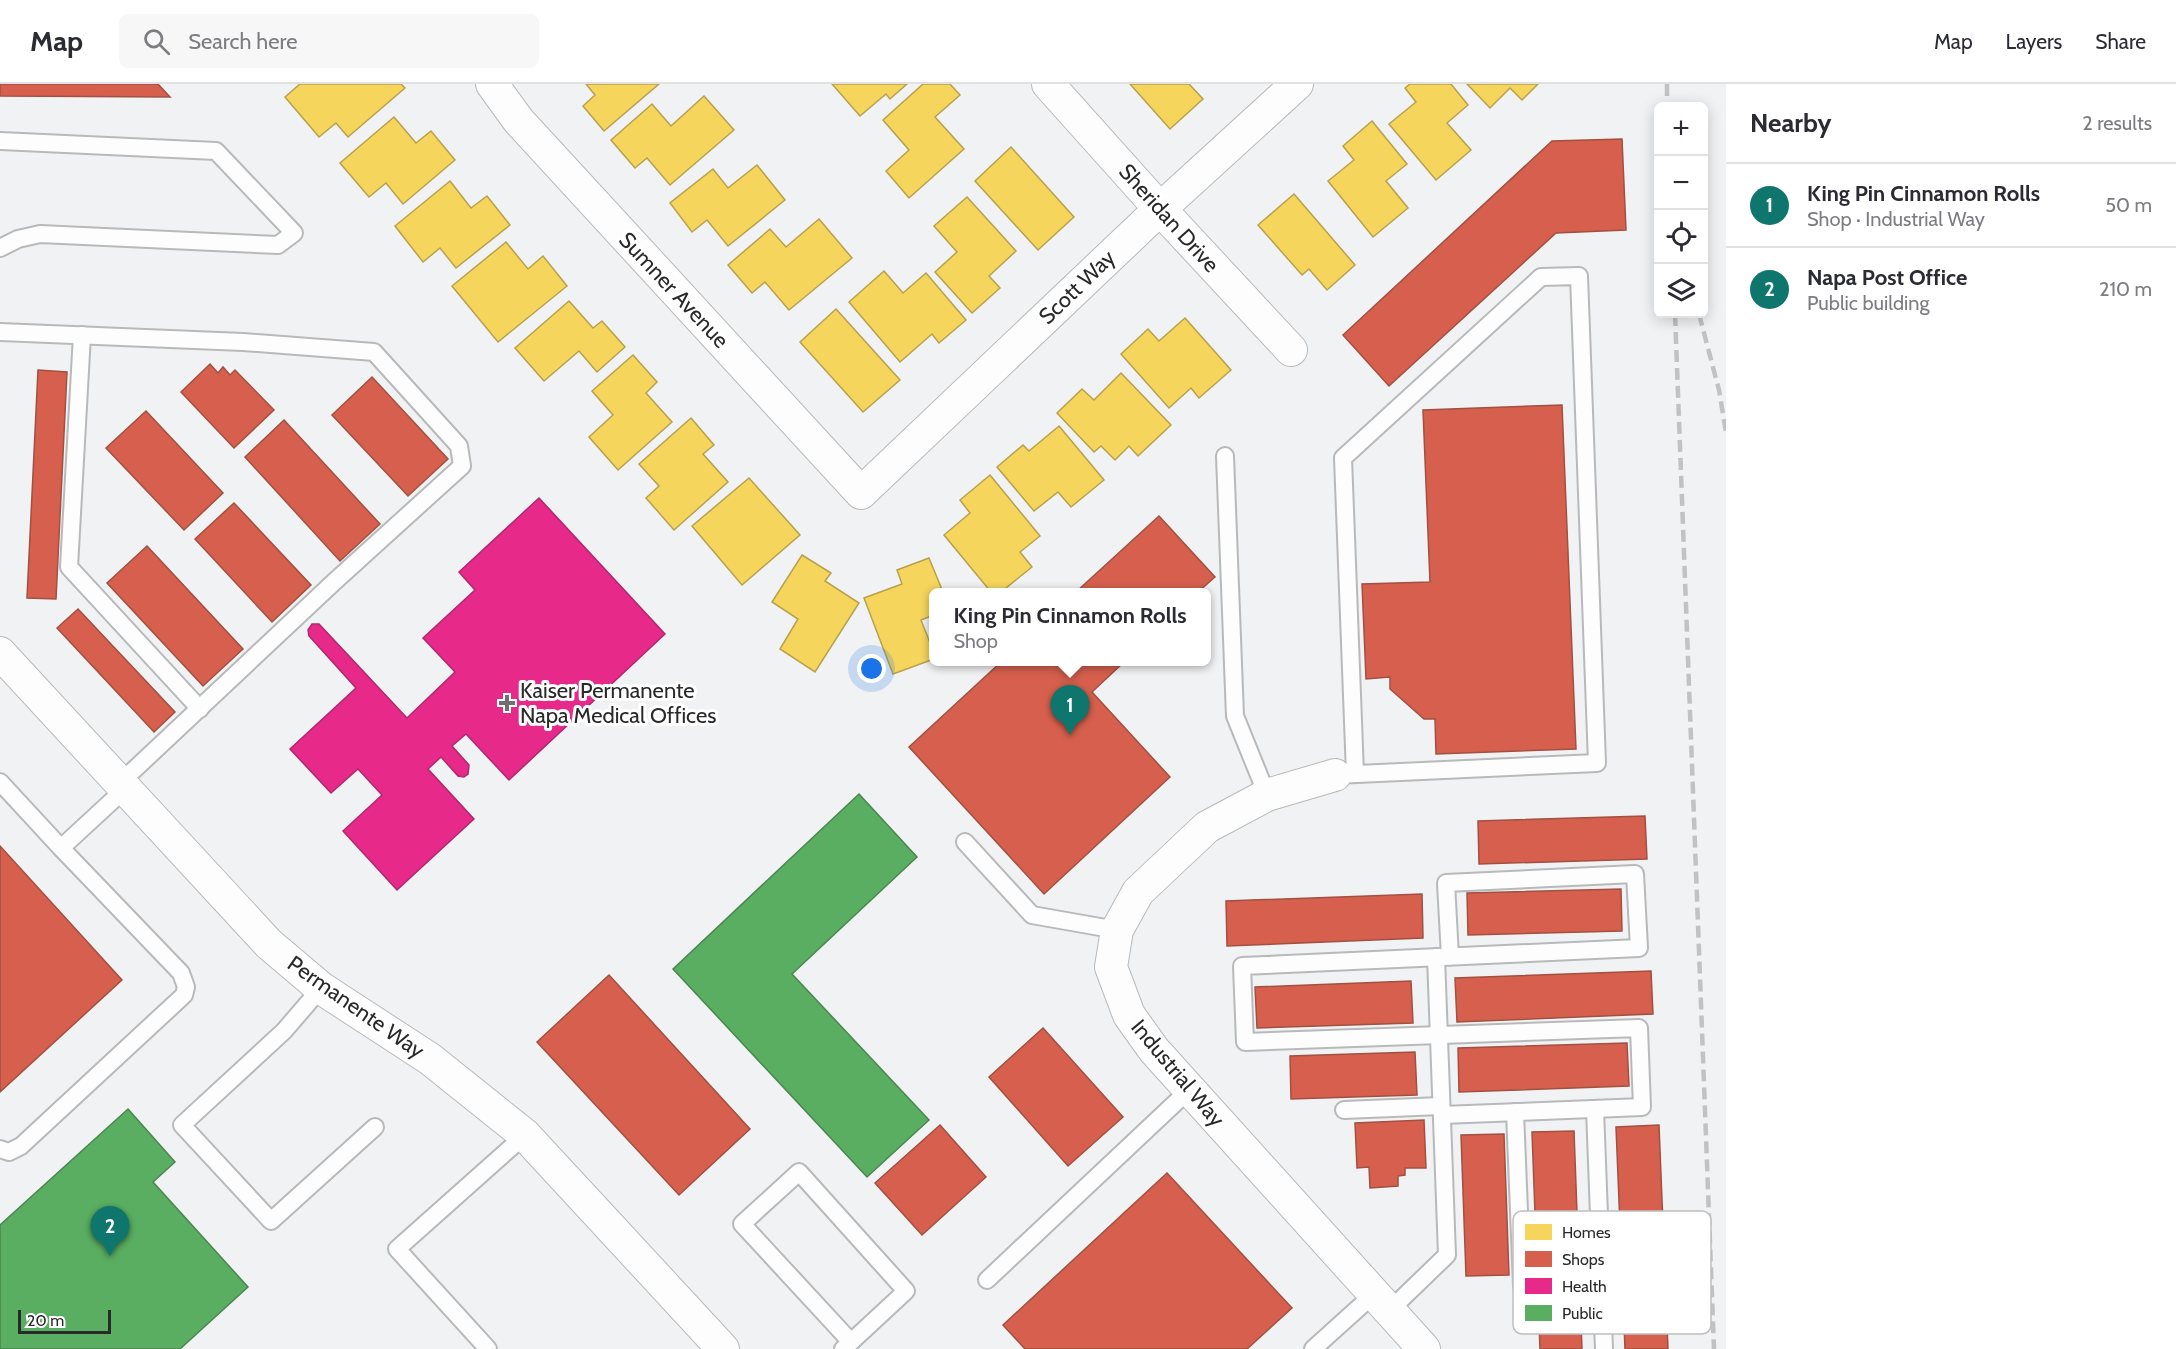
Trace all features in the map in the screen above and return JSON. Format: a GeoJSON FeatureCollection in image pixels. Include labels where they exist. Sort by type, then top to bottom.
{"type":"FeatureCollection","features":[{"type":"Feature","properties":{"kind":"street","name":"Sumner Avenue"},"geometry":{"type":"LineString","coordinates":[[492,84],[518,120],[861,493]]}},
{"type":"Feature","properties":{"kind":"street","name":"Sheridan Drive"},"geometry":{"type":"LineString","coordinates":[[1048,84],[1291,350]]}},
{"type":"Feature","properties":{"kind":"street","name":"Scott Way"},"geometry":{"type":"LineString","coordinates":[[861,493],[1160,208],[1297,84]]}},
{"type":"Feature","properties":{"kind":"street","name":"Permanente Way"},"geometry":{"type":"LineString","coordinates":[[0,653],[269,944],[321,988],[430,1059],[525,1135],[723,1349]]}},
{"type":"Feature","properties":{"kind":"street","name":"Industrial Way"},"geometry":{"type":"LineString","coordinates":[[1345,775],[1267,795],[1208,826],[1138,892],[1117,930],[1111,967],[1129,1015],[1154,1050],[1424,1349]]}},
{"type":"Feature","properties":{"kind":"lane"},"geometry":{"type":"LineString","coordinates":[[0,141],[216,151],[294,233],[278,245],[40,234],[18,239],[0,248]]}},
{"type":"Feature","properties":{"kind":"lane"},"geometry":{"type":"LineString","coordinates":[[1579,276],[1597,763],[1345,775],[1343,458],[1541,277],[1579,276]]}},
{"type":"Feature","properties":{"kind":"lane"},"geometry":{"type":"LineString","coordinates":[[0,332],[243,342],[374,352],[459,446],[462,465],[200,709],[60,848]]}},
{"type":"Feature","properties":{"kind":"lane"},"geometry":{"type":"LineString","coordinates":[[82,335],[69,567],[200,709]]}},
{"type":"Feature","properties":{"kind":"lane"},"geometry":{"type":"LineString","coordinates":[[1225,456],[1235,716],[1267,795]]}},
{"type":"Feature","properties":{"kind":"lane"},"geometry":{"type":"LineString","coordinates":[[0,782],[60,848],[181,973],[186,987],[184,995],[21,1146],[9,1152],[0,1149]]}},
{"type":"Feature","properties":{"kind":"lane"},"geometry":{"type":"LineString","coordinates":[[966,842],[1032,915],[1117,930]]}},
{"type":"Feature","properties":{"kind":"lane"},"geometry":{"type":"LineString","coordinates":[[1313,1349],[1382,1303],[1447,1255],[1441,1110],[1439,1036],[1443,957],[1446,883],[1635,874],[1639,948],[1443,957],[1242,966],[1245,1042],[1439,1036],[1639,1028],[1642,1107],[1515,1112],[1441,1110],[1344,1110]]}},
{"type":"Feature","properties":{"kind":"lane"},"geometry":{"type":"LineString","coordinates":[[321,988],[284,1031],[182,1125],[271,1221],[375,1127]]}},
{"type":"Feature","properties":{"kind":"lane"},"geometry":{"type":"LineString","coordinates":[[987,1280],[1190,1090]]}},
{"type":"Feature","properties":{"kind":"lane"},"geometry":{"type":"LineString","coordinates":[[1596,1108],[1599,1211]]}},
{"type":"Feature","properties":{"kind":"lane"},"geometry":{"type":"LineString","coordinates":[[1515,1112],[1519,1211]]}},
{"type":"Feature","properties":{"kind":"lane"},"geometry":{"type":"LineString","coordinates":[[488,1349],[397,1249],[525,1135]]}},
{"type":"Feature","properties":{"kind":"lane"},"geometry":{"type":"LineString","coordinates":[[799,1172],[906,1291],[847,1345],[742,1224],[799,1172]]}},
{"type":"Feature","properties":{"kind":"lane"},"geometry":{"type":"LineString","coordinates":[[1604,1334],[1604,1349]]}},
{"type":"Feature","properties":{"kind":"building: Homes"},"geometry":{"type":"Polygon","coordinates":[[[300,84],[401,84],[405,88],[348,137],[336,123],[319,137],[285,97],[300,84]]]}},
{"type":"Feature","properties":{"kind":"building: Homes"},"geometry":{"type":"Polygon","coordinates":[[[586,84],[659,84],[604,131],[583,106],[595,95],[586,84]]]}},
{"type":"Feature","properties":{"kind":"building: Homes"},"geometry":{"type":"Polygon","coordinates":[[[832,84],[907,84],[890,99],[886,94],[860,116],[832,84]]]}},
{"type":"Feature","properties":{"kind":"building: Homes"},"geometry":{"type":"Polygon","coordinates":[[[923,84],[950,84],[960,95],[935,117],[964,149],[909,198],[886,171],[909,150],[883,120],[923,84]]]}},
{"type":"Feature","properties":{"kind":"building: Homes"},"geometry":{"type":"Polygon","coordinates":[[[1130,84],[1189,84],[1203,99],[1170,129],[1130,84]]]}},
{"type":"Feature","properties":{"kind":"building: Homes"},"geometry":{"type":"Polygon","coordinates":[[[1410,84],[1451,84],[1468,105],[1447,123],[1471,150],[1436,180],[1389,124],[1416,102],[1405,88],[1410,84]]]}},
{"type":"Feature","properties":{"kind":"building: Homes"},"geometry":{"type":"Polygon","coordinates":[[[1467,84],[1538,84],[1522,100],[1510,88],[1490,108],[1467,84]]]}},
{"type":"Feature","properties":{"kind":"building: Homes"},"geometry":{"type":"Polygon","coordinates":[[[704,96],[734,130],[670,185],[647,158],[635,168],[611,140],[652,104],[671,126],[704,96]]]}},
{"type":"Feature","properties":{"kind":"building: Homes"},"geometry":{"type":"Polygon","coordinates":[[[394,117],[416,143],[431,131],[455,160],[403,204],[386,183],[369,197],[340,163],[394,117]]]}},
{"type":"Feature","properties":{"kind":"building: Homes"},"geometry":{"type":"Polygon","coordinates":[[[1372,121],[1407,164],[1386,181],[1408,208],[1373,237],[1328,181],[1354,160],[1343,146],[1372,121]]]}},
{"type":"Feature","properties":{"kind":"building: Homes"},"geometry":{"type":"Polygon","coordinates":[[[1011,147],[1074,217],[1038,250],[975,181],[1011,147]]]}},
{"type":"Feature","properties":{"kind":"building: Homes"},"geometry":{"type":"Polygon","coordinates":[[[757,165],[785,200],[728,246],[707,220],[692,232],[670,203],[713,169],[728,188],[757,165]]]}},
{"type":"Feature","properties":{"kind":"building: Homes"},"geometry":{"type":"Polygon","coordinates":[[[450,181],[471,208],[487,196],[510,225],[456,268],[440,248],[423,262],[395,226],[450,181]]]}},
{"type":"Feature","properties":{"kind":"building: Homes"},"geometry":{"type":"Polygon","coordinates":[[[1294,194],[1355,265],[1327,290],[1309,269],[1302,275],[1258,225],[1294,194]]]}},
{"type":"Feature","properties":{"kind":"building: Homes"},"geometry":{"type":"Polygon","coordinates":[[[967,197],[1016,251],[989,276],[1000,288],[972,313],[935,272],[957,252],[934,226],[967,197]]]}},
{"type":"Feature","properties":{"kind":"building: Homes"},"geometry":{"type":"Polygon","coordinates":[[[819,219],[852,258],[789,310],[765,282],[752,293],[728,265],[770,229],[786,247],[819,219]]]}},
{"type":"Feature","properties":{"kind":"building: Homes"},"geometry":{"type":"Polygon","coordinates":[[[506,242],[528,269],[543,256],[567,286],[498,342],[452,286],[506,242]]]}},
{"type":"Feature","properties":{"kind":"building: Homes"},"geometry":{"type":"Polygon","coordinates":[[[884,271],[903,293],[926,273],[966,320],[939,343],[932,334],[900,362],[849,302],[884,271]]]}},
{"type":"Feature","properties":{"kind":"building: Homes"},"geometry":{"type":"Polygon","coordinates":[[[569,301],[593,328],[602,321],[625,347],[597,372],[579,351],[544,381],[515,348],[569,301]]]}},
{"type":"Feature","properties":{"kind":"building: Homes"},"geometry":{"type":"Polygon","coordinates":[[[836,309],[900,380],[863,412],[800,342],[836,309]]]}},
{"type":"Feature","properties":{"kind":"building: Homes"},"geometry":{"type":"Polygon","coordinates":[[[1185,318],[1231,370],[1199,398],[1191,388],[1169,408],[1121,354],[1148,329],[1159,341],[1185,318]]]}},
{"type":"Feature","properties":{"kind":"building: Homes"},"geometry":{"type":"Polygon","coordinates":[[[633,355],[657,382],[646,393],[672,422],[618,470],[589,437],[613,415],[592,391],[633,355]]]}},
{"type":"Feature","properties":{"kind":"building: Homes"},"geometry":{"type":"Polygon","coordinates":[[[1121,373],[1171,425],[1138,456],[1129,446],[1115,460],[1101,446],[1094,452],[1057,413],[1082,389],[1094,400],[1121,373]]]}},
{"type":"Feature","properties":{"kind":"building: Homes"},"geometry":{"type":"Polygon","coordinates":[[[691,418],[714,445],[703,454],[728,482],[674,530],[646,498],[659,486],[639,464],[691,418]]]}},
{"type":"Feature","properties":{"kind":"building: Homes"},"geometry":{"type":"Polygon","coordinates":[[[1059,426],[1104,480],[1071,507],[1058,492],[1034,511],[997,467],[1023,445],[1029,451],[1059,426]]]}},
{"type":"Feature","properties":{"kind":"building: Homes"},"geometry":{"type":"Polygon","coordinates":[[[990,475],[1040,536],[1020,552],[1032,567],[1006,588],[988,588],[944,535],[970,513],[960,500],[990,475]]]}},
{"type":"Feature","properties":{"kind":"building: Homes"},"geometry":{"type":"Polygon","coordinates":[[[749,478],[800,535],[742,585],[692,526],[749,478]]]}},
{"type":"Feature","properties":{"kind":"building: Homes"},"geometry":{"type":"Polygon","coordinates":[[[802,555],[831,573],[825,581],[859,603],[815,672],[780,649],[798,619],[772,602],[802,555]]]}},
{"type":"Feature","properties":{"kind":"building: Homes"},"geometry":{"type":"Polygon","coordinates":[[[929,558],[941,588],[929,588],[929,617],[921,620],[929,640],[929,661],[893,674],[864,598],[902,584],[897,570],[929,558]]]}},
{"type":"Feature","properties":{"kind":"building: Shops"},"geometry":{"type":"Polygon","coordinates":[[[0,84],[158,84],[170,97],[0,96],[0,84]]]}},
{"type":"Feature","properties":{"kind":"building: Shops"},"geometry":{"type":"Polygon","coordinates":[[[1622,139],[1626,230],[1556,233],[1389,386],[1343,335],[1552,141],[1622,139]]]}},
{"type":"Feature","properties":{"kind":"building: Shops"},"geometry":{"type":"Polygon","coordinates":[[[210,364],[218,373],[223,367],[230,375],[235,370],[274,410],[234,448],[181,392],[210,364]]]}},
{"type":"Feature","properties":{"kind":"building: Shops"},"geometry":{"type":"Polygon","coordinates":[[[38,370],[67,372],[56,599],[27,598],[38,370]]]}},
{"type":"Feature","properties":{"kind":"building: Shops"},"geometry":{"type":"Polygon","coordinates":[[[372,377],[448,459],[408,496],[332,415],[372,377]]]}},
{"type":"Feature","properties":{"kind":"building: Shops"},"geometry":{"type":"Polygon","coordinates":[[[1562,405],[1576,749],[1436,754],[1435,719],[1424,719],[1390,689],[1390,677],[1366,679],[1362,584],[1430,582],[1423,410],[1562,405]]]}},
{"type":"Feature","properties":{"kind":"building: Shops"},"geometry":{"type":"Polygon","coordinates":[[[146,411],[223,493],[184,530],[106,448],[146,411]]]}},
{"type":"Feature","properties":{"kind":"building: Shops"},"geometry":{"type":"Polygon","coordinates":[[[284,420],[380,524],[340,561],[245,457],[284,420]]]}},
{"type":"Feature","properties":{"kind":"building: Shops"},"geometry":{"type":"Polygon","coordinates":[[[234,503],[311,585],[272,622],[195,539],[234,503]]]}},
{"type":"Feature","properties":{"kind":"building: Shops"},"geometry":{"type":"Polygon","coordinates":[[[1159,516],[1215,577],[1203,588],[1080,588],[1159,516]]]}},
{"type":"Feature","properties":{"kind":"building: Shops"},"geometry":{"type":"Polygon","coordinates":[[[147,546],[243,649],[203,686],[107,583],[147,546]]]}},
{"type":"Feature","properties":{"kind":"building: Shops"},"geometry":{"type":"Polygon","coordinates":[[[78,609],[175,712],[154,732],[57,628],[78,609]]]}},
{"type":"Feature","properties":{"kind":"building: Shops"},"geometry":{"type":"Polygon","coordinates":[[[997,666],[1120,666],[1092,692],[1170,777],[1044,894],[909,747],[997,666]]]}},
{"type":"Feature","properties":{"kind":"building: Shops"},"geometry":{"type":"Polygon","coordinates":[[[1645,816],[1647,859],[1479,864],[1478,821],[1645,816]]]}},
{"type":"Feature","properties":{"kind":"building: Shops"},"geometry":{"type":"Polygon","coordinates":[[[0,846],[122,980],[0,1092],[0,846]]]}},
{"type":"Feature","properties":{"kind":"building: Shops"},"geometry":{"type":"Polygon","coordinates":[[[1621,889],[1622,931],[1468,935],[1467,893],[1621,889]]]}},
{"type":"Feature","properties":{"kind":"building: Shops"},"geometry":{"type":"Polygon","coordinates":[[[1422,894],[1423,938],[1227,946],[1226,901],[1422,894]]]}},
{"type":"Feature","properties":{"kind":"building: Shops"},"geometry":{"type":"Polygon","coordinates":[[[1651,971],[1653,1014],[1457,1022],[1455,978],[1651,971]]]}},
{"type":"Feature","properties":{"kind":"building: Shops"},"geometry":{"type":"Polygon","coordinates":[[[609,975],[750,1129],[679,1195],[537,1042],[609,975]]]}},
{"type":"Feature","properties":{"kind":"building: Shops"},"geometry":{"type":"Polygon","coordinates":[[[1411,981],[1413,1023],[1257,1028],[1255,987],[1411,981]]]}},
{"type":"Feature","properties":{"kind":"building: Shops"},"geometry":{"type":"Polygon","coordinates":[[[1043,1028],[1123,1117],[1068,1166],[989,1077],[1043,1028]]]}},
{"type":"Feature","properties":{"kind":"building: Shops"},"geometry":{"type":"Polygon","coordinates":[[[1627,1043],[1629,1086],[1459,1092],[1458,1048],[1627,1043]]]}},
{"type":"Feature","properties":{"kind":"building: Shops"},"geometry":{"type":"Polygon","coordinates":[[[1415,1052],[1417,1095],[1291,1099],[1290,1056],[1415,1052]]]}},
{"type":"Feature","properties":{"kind":"building: Shops"},"geometry":{"type":"Polygon","coordinates":[[[1424,1120],[1426,1168],[1405,1168],[1405,1175],[1398,1176],[1398,1186],[1370,1188],[1369,1167],[1357,1168],[1355,1123],[1424,1120]]]}},
{"type":"Feature","properties":{"kind":"building: Shops"},"geometry":{"type":"Polygon","coordinates":[[[940,1125],[986,1177],[922,1235],[875,1183],[940,1125]]]}},
{"type":"Feature","properties":{"kind":"building: Shops"},"geometry":{"type":"Polygon","coordinates":[[[1659,1125],[1662,1211],[1619,1211],[1616,1127],[1659,1125]]]}},
{"type":"Feature","properties":{"kind":"building: Shops"},"geometry":{"type":"Polygon","coordinates":[[[1574,1131],[1577,1211],[1535,1211],[1532,1132],[1574,1131]]]}},
{"type":"Feature","properties":{"kind":"building: Shops"},"geometry":{"type":"Polygon","coordinates":[[[1504,1134],[1509,1275],[1466,1276],[1461,1135],[1504,1134]]]}},
{"type":"Feature","properties":{"kind":"building: Shops"},"geometry":{"type":"Polygon","coordinates":[[[1167,1173],[1292,1308],[1247,1349],[1025,1349],[1003,1325],[1167,1173]]]}},
{"type":"Feature","properties":{"kind":"building: Shops"},"geometry":{"type":"Polygon","coordinates":[[[1539,1334],[1581,1334],[1582,1349],[1540,1349],[1539,1334]]]}},
{"type":"Feature","properties":{"kind":"building: Shops"},"geometry":{"type":"Polygon","coordinates":[[[1624,1334],[1667,1334],[1668,1349],[1625,1349],[1624,1334]]]}},
{"type":"Feature","properties":{"kind":"building: Health","name":"Kaiser Permanente Napa Medical Offices"},"geometry":{"type":"Polygon","coordinates":[[[539,498],[665,634],[509,780],[466,734],[452,746],[469,765],[468,774],[464,777],[458,776],[441,757],[428,769],[474,819],[397,890],[343,831],[382,795],[358,769],[331,793],[290,749],[356,688],[309,636],[308,630],[312,624],[319,624],[407,718],[455,672],[423,638],[475,590],[459,572],[539,498]]]}},
{"type":"Feature","properties":{"kind":"building: Public"},"geometry":{"type":"Polygon","coordinates":[[[859,794],[917,857],[792,974],[929,1120],[867,1177],[673,969],[859,794]]]}},
{"type":"Feature","properties":{"kind":"building: Public"},"geometry":{"type":"Polygon","coordinates":[[[128,1109],[175,1162],[153,1182],[248,1287],[180,1349],[0,1349],[0,1225],[128,1109]]]}},
{"type":"Feature","properties":{"kind":"railway"},"geometry":{"type":"LineString","coordinates":[[1667,84],[1667,102]]}},
{"type":"Feature","properties":{"kind":"railway"},"geometry":{"type":"LineString","coordinates":[[1675,318],[1709,1211]]}},
{"type":"Feature","properties":{"kind":"railway"},"geometry":{"type":"LineString","coordinates":[[1700,318],[1719,390],[1726,432]]}},
{"type":"Feature","properties":{"kind":"railway"},"geometry":{"type":"LineString","coordinates":[[1711,1269],[1714,1349]]}},
{"type":"Feature","properties":{"kind":"place","name":"Kaiser Permanente Napa Medical Offices"},"geometry":{"type":"Point","coordinates":[507,703]}},
{"type":"Feature","properties":{"kind":"place","name":"King Pin Cinnamon Rolls"},"geometry":{"type":"Point","coordinates":[1070,735]}},
{"type":"Feature","properties":{"kind":"place","name":"Napa Post Office"},"geometry":{"type":"Point","coordinates":[110,1256]}}]}
